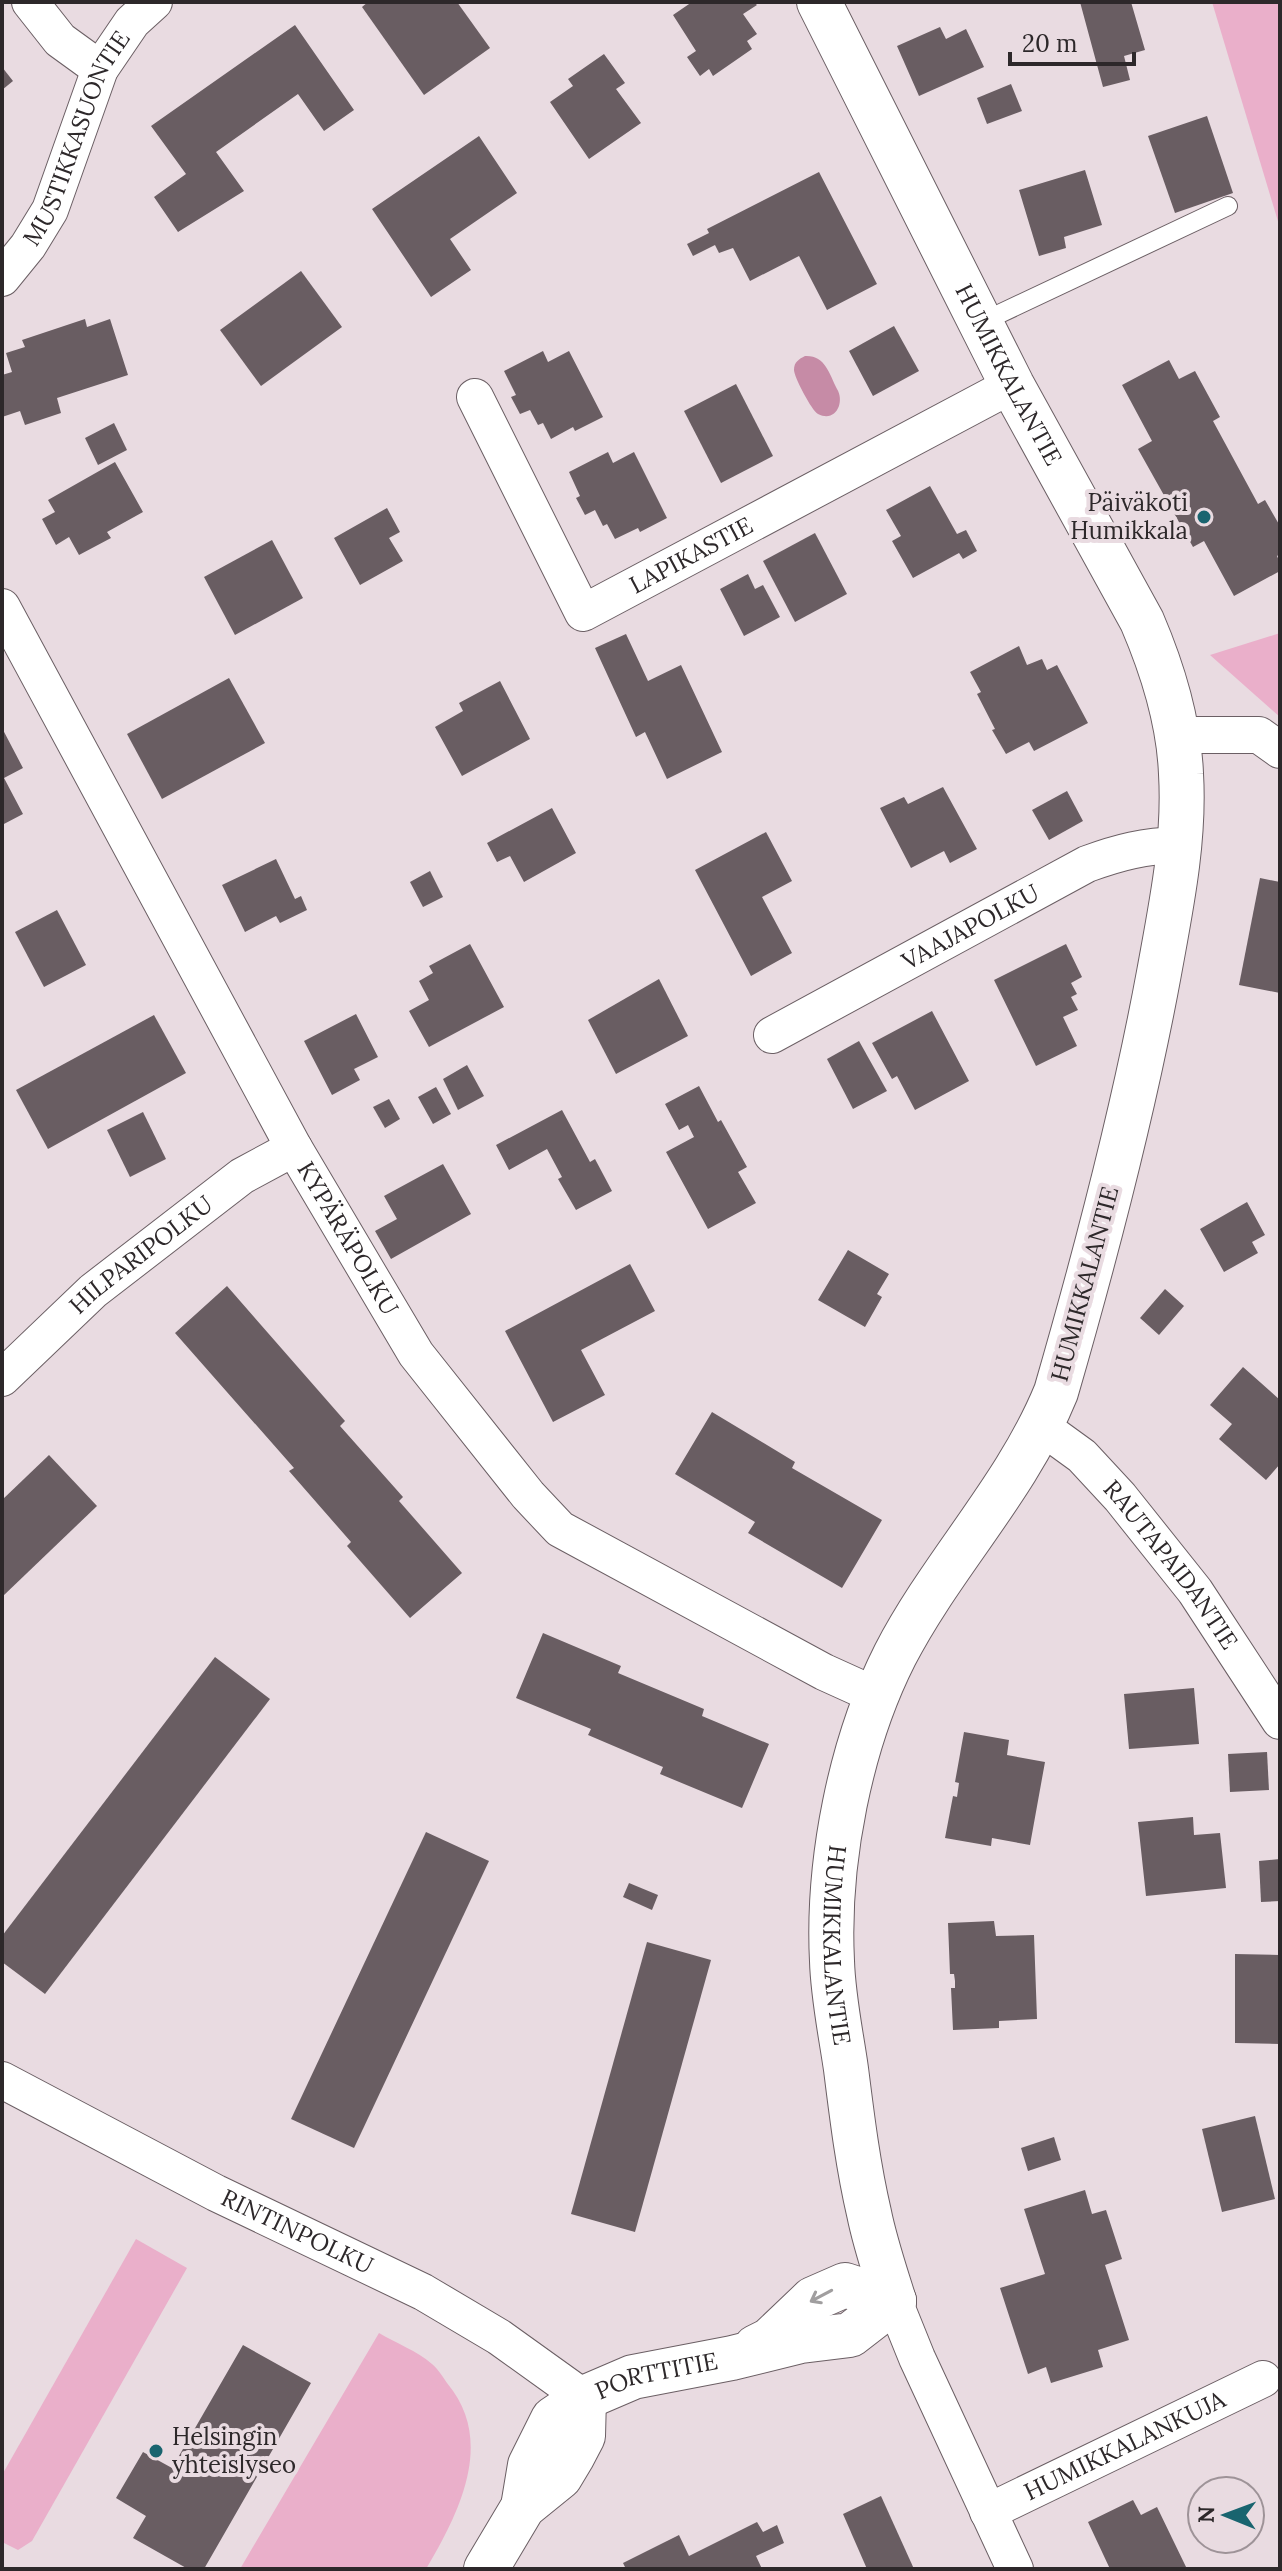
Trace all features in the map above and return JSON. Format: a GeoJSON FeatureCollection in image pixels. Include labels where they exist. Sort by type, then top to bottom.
{"type":"FeatureCollection","features":[{"type":"Feature","properties":{"kind":"street"},"geometry":{"type":"LineString","coordinates":[[30,2],[60,40],[100,69]]}},
{"type":"Feature","properties":{"kind":"street","name":"MUSTIKKASUONTIE"},"geometry":{"type":"LineString","coordinates":[[2,278],[28,246],[50,210],[100,69],[132,22],[154,2]]}},
{"type":"Feature","properties":{"kind":"street","name":"HUMIKKALANTIE"},"geometry":{"type":"LineString","coordinates":[[819,2],[1012,385],[1142,621],[1159,662],[1178,735],[1181,774],[1179,845],[1153,1009],[1123,1143],[1056,1392],[1042,1427],[922,1607],[895,1656],[877,1696],[853,1771],[833,1873],[832,1962],[869,2216],[894,2301],[917,2358],[1015,2569]]}},
{"type":"Feature","properties":{"kind":"street","name":"LAPIKASTIE"},"geometry":{"type":"LineString","coordinates":[[475,397],[583,613],[1012,385]]}},
{"type":"Feature","properties":{"kind":"street","name":"KYPÄRÄPOLKU"},"geometry":{"type":"LineString","coordinates":[[2,607],[294,1148],[416,1354],[528,1495],[560,1529],[824,1672],[877,1696]]}},
{"type":"Feature","properties":{"kind":"street"},"geometry":{"type":"LineString","coordinates":[[1178,735],[1259,735],[1280,750]]}},
{"type":"Feature","properties":{"kind":"street","name":"VAAJAPOLKU"},"geometry":{"type":"LineString","coordinates":[[772,1035],[1087,864],[1148,846],[1179,845]]}},
{"type":"Feature","properties":{"kind":"street","name":"HILPARIPOLKU"},"geometry":{"type":"LineString","coordinates":[[2,1378],[93,1291],[242,1176],[294,1148]]}},
{"type":"Feature","properties":{"kind":"street","name":"RAUTAPAIDANTIE"},"geometry":{"type":"LineString","coordinates":[[1042,1427],[1082,1456],[1120,1497],[1195,1591],[1280,1721]]}},
{"type":"Feature","properties":{"kind":"street","name":"RINTINPOLKU"},"geometry":{"type":"LineString","coordinates":[[2,2080],[207,2188],[423,2292],[499,2337],[584,2398]]}},
{"type":"Feature","properties":{"kind":"street","name":"PORTTITIE"},"geometry":{"type":"LineString","coordinates":[[486,2569],[523,2507],[530,2465],[553,2419],[584,2398],[633,2377],[732,2358],[770,2340],[813,2299],[845,2285],[894,2301]]}},
{"type":"Feature","properties":{"kind":"street","name":"HUMIKKALANKUJA"},"geometry":{"type":"LineString","coordinates":[[988,2512],[1263,2379]]}},
{"type":"Feature","properties":{"kind":"lane"},"geometry":{"type":"LineString","coordinates":[[980,323],[1228,206]]}},
{"type":"Feature","properties":{"kind":"shaded area"},"geometry":{"type":"Polygon","coordinates":[[[1212,2],[1280,2],[1280,228],[1212,2]]]}},
{"type":"Feature","properties":{"kind":"shaded area"},"geometry":{"type":"Polygon","coordinates":[[[805,356],[822,362],[839,394],[837,410],[830,416],[815,412],[797,379],[795,365],[805,356]]]}},
{"type":"Feature","properties":{"kind":"shaded area"},"geometry":{"type":"Polygon","coordinates":[[[1280,633],[1280,717],[1210,655],[1280,633]]]}},
{"type":"Feature","properties":{"kind":"shaded area"},"geometry":{"type":"Polygon","coordinates":[[[136,2239],[187,2268],[32,2541],[18,2550],[2,2542],[2,2475],[136,2239]]]}},
{"type":"Feature","properties":{"kind":"shaded area"},"geometry":{"type":"Polygon","coordinates":[[[379,2333],[420,2355],[436,2368],[462,2405],[469,2429],[471,2453],[460,2501],[426,2569],[240,2569],[379,2333]]]}},
{"type":"Feature","properties":{"kind":"building"},"geometry":{"type":"Polygon","coordinates":[[[368,2],[457,2],[490,48],[424,95],[362,7],[368,2]]]}},
{"type":"Feature","properties":{"kind":"building"},"geometry":{"type":"Polygon","coordinates":[[[692,2],[754,2],[757,5],[743,14],[757,34],[747,41],[752,49],[713,76],[709,69],[700,76],[687,57],[696,51],[673,15],[692,2]]]}},
{"type":"Feature","properties":{"kind":"building"},"geometry":{"type":"Polygon","coordinates":[[[1080,2],[1131,2],[1145,50],[1124,56],[1130,80],[1103,87],[1080,2]]]}},
{"type":"Feature","properties":{"kind":"building"},"geometry":{"type":"Polygon","coordinates":[[[295,25],[354,110],[324,131],[298,94],[216,152],[244,191],[178,232],[154,197],[186,174],[151,126],[295,25]]]}},
{"type":"Feature","properties":{"kind":"building"},"geometry":{"type":"Polygon","coordinates":[[[940,27],[946,39],[966,29],[984,67],[919,96],[897,46],[940,27]]]}},
{"type":"Feature","properties":{"kind":"building"},"geometry":{"type":"Polygon","coordinates":[[[604,54],[625,83],[616,89],[641,123],[589,159],[550,102],[573,86],[568,79],[604,54]]]}},
{"type":"Feature","properties":{"kind":"building"},"geometry":{"type":"Polygon","coordinates":[[[2,67],[13,81],[2,90],[2,67]]]}},
{"type":"Feature","properties":{"kind":"building"},"geometry":{"type":"Polygon","coordinates":[[[1011,84],[1022,111],[987,124],[977,98],[1011,84]]]}},
{"type":"Feature","properties":{"kind":"building"},"geometry":{"type":"Polygon","coordinates":[[[1207,116],[1233,193],[1175,213],[1148,136],[1207,116]]]}},
{"type":"Feature","properties":{"kind":"building"},"geometry":{"type":"Polygon","coordinates":[[[479,136],[517,193],[450,239],[471,270],[431,297],[372,209],[479,136]]]}},
{"type":"Feature","properties":{"kind":"building"},"geometry":{"type":"Polygon","coordinates":[[[1085,170],[1102,225],[1064,237],[1066,248],[1039,256],[1019,190],[1085,170]]]}},
{"type":"Feature","properties":{"kind":"building"},"geometry":{"type":"Polygon","coordinates":[[[819,172],[877,284],[827,310],[799,256],[750,281],[733,248],[719,253],[715,245],[693,256],[687,244],[709,233],[707,229],[819,172]]]}},
{"type":"Feature","properties":{"kind":"building"},"geometry":{"type":"Polygon","coordinates":[[[301,271],[342,327],[261,386],[220,330],[301,271]]]}},
{"type":"Feature","properties":{"kind":"building"},"geometry":{"type":"Polygon","coordinates":[[[85,319],[87,327],[110,319],[128,375],[57,398],[61,413],[25,425],[20,411],[2,417],[2,375],[12,372],[6,353],[25,347],[22,340],[85,319]]]}},
{"type":"Feature","properties":{"kind":"building"},"geometry":{"type":"Polygon","coordinates":[[[894,326],[919,371],[873,396],[849,351],[894,326]]]}},
{"type":"Feature","properties":{"kind":"building"},"geometry":{"type":"Polygon","coordinates":[[[543,351],[548,362],[569,351],[603,417],[575,431],[573,427],[551,439],[543,423],[538,425],[530,410],[520,414],[511,397],[516,395],[504,371],[543,351]]]}},
{"type":"Feature","properties":{"kind":"building"},"geometry":{"type":"Polygon","coordinates":[[[1169,360],[1179,379],[1195,371],[1220,417],[1213,421],[1258,504],[1265,500],[1280,526],[1280,554],[1277,556],[1280,571],[1234,596],[1204,541],[1193,547],[1138,449],[1152,441],[1122,385],[1169,360]]]}},
{"type":"Feature","properties":{"kind":"building"},"geometry":{"type":"Polygon","coordinates":[[[736,384],[773,456],[721,483],[684,411],[736,384]]]}},
{"type":"Feature","properties":{"kind":"building"},"geometry":{"type":"Polygon","coordinates":[[[114,423],[127,450],[98,465],[85,438],[114,423]]]}},
{"type":"Feature","properties":{"kind":"building"},"geometry":{"type":"Polygon","coordinates":[[[608,452],[613,463],[634,452],[667,518],[640,532],[638,528],[615,539],[607,524],[603,526],[595,510],[585,515],[576,498],[580,496],[569,472],[608,452]]]}},
{"type":"Feature","properties":{"kind":"building"},"geometry":{"type":"Polygon","coordinates":[[[115,462],[143,512],[107,532],[111,538],[79,555],[69,537],[56,545],[42,519],[55,512],[48,500],[115,462]]]}},
{"type":"Feature","properties":{"kind":"building"},"geometry":{"type":"Polygon","coordinates":[[[930,486],[957,534],[966,530],[977,551],[963,559],[959,553],[913,578],[892,541],[901,536],[886,510],[930,486]]]}},
{"type":"Feature","properties":{"kind":"building"},"geometry":{"type":"Polygon","coordinates":[[[387,508],[400,532],[389,538],[403,561],[360,585],[334,538],[387,508]]]}},
{"type":"Feature","properties":{"kind":"building"},"geometry":{"type":"Polygon","coordinates":[[[815,533],[847,594],[795,622],[763,561],[815,533]]]}},
{"type":"Feature","properties":{"kind":"building"},"geometry":{"type":"Polygon","coordinates":[[[272,540],[303,598],[235,635],[204,577],[272,540]]]}},
{"type":"Feature","properties":{"kind":"building"},"geometry":{"type":"Polygon","coordinates":[[[748,574],[755,589],[763,585],[780,617],[744,636],[720,589],[748,574]]]}},
{"type":"Feature","properties":{"kind":"building"},"geometry":{"type":"Polygon","coordinates":[[[626,634],[648,681],[681,665],[722,752],[667,779],[645,732],[636,737],[595,648],[626,634]]]}},
{"type":"Feature","properties":{"kind":"building"},"geometry":{"type":"Polygon","coordinates":[[[1019,646],[1027,665],[1042,659],[1047,670],[1057,665],[1088,723],[1034,751],[1029,742],[1006,754],[992,730],[995,729],[977,694],[981,692],[970,672],[1019,646]]]}},
{"type":"Feature","properties":{"kind":"building"},"geometry":{"type":"Polygon","coordinates":[[[229,678],[265,743],[162,799],[127,734],[229,678]]]}},
{"type":"Feature","properties":{"kind":"building"},"geometry":{"type":"Polygon","coordinates":[[[500,681],[530,739],[462,776],[435,727],[463,711],[459,703],[500,681]]]}},
{"type":"Feature","properties":{"kind":"building"},"geometry":{"type":"Polygon","coordinates":[[[2,728],[23,768],[4,778],[23,814],[2,825],[2,728]]]}},
{"type":"Feature","properties":{"kind":"building"},"geometry":{"type":"Polygon","coordinates":[[[943,787],[977,849],[950,863],[944,851],[911,868],[880,808],[904,797],[908,804],[943,787]]]}},
{"type":"Feature","properties":{"kind":"building"},"geometry":{"type":"Polygon","coordinates":[[[1067,791],[1083,821],[1049,840],[1032,810],[1067,791]]]}},
{"type":"Feature","properties":{"kind":"building"},"geometry":{"type":"Polygon","coordinates":[[[552,808],[576,853],[524,882],[510,856],[497,862],[487,843],[552,808]]]}},
{"type":"Feature","properties":{"kind":"building"},"geometry":{"type":"Polygon","coordinates":[[[766,832],[792,881],[762,897],[792,953],[751,976],[695,870],[766,832]]]}},
{"type":"Feature","properties":{"kind":"building"},"geometry":{"type":"Polygon","coordinates":[[[276,859],[295,899],[301,896],[307,910],[280,923],[276,916],[245,932],[222,885],[276,859]]]}},
{"type":"Feature","properties":{"kind":"building"},"geometry":{"type":"Polygon","coordinates":[[[430,871],[443,897],[423,907],[410,882],[430,871]]]}},
{"type":"Feature","properties":{"kind":"building"},"geometry":{"type":"Polygon","coordinates":[[[1260,878],[1280,882],[1280,993],[1239,985],[1260,878]]]}},
{"type":"Feature","properties":{"kind":"building"},"geometry":{"type":"Polygon","coordinates":[[[57,910],[86,965],[44,987],[15,932],[57,910]]]}},
{"type":"Feature","properties":{"kind":"building"},"geometry":{"type":"Polygon","coordinates":[[[470,944],[504,1007],[429,1047],[409,1011],[429,1000],[419,981],[433,973],[429,966],[470,944]]]}},
{"type":"Feature","properties":{"kind":"building"},"geometry":{"type":"Polygon","coordinates":[[[1066,944],[1082,977],[1071,983],[1077,994],[1071,997],[1078,1010],[1063,1017],[1077,1046],[1036,1066],[994,980],[1066,944]]]}},
{"type":"Feature","properties":{"kind":"building"},"geometry":{"type":"Polygon","coordinates":[[[659,979],[688,1036],[616,1074],[588,1020],[659,979]]]}},
{"type":"Feature","properties":{"kind":"building"},"geometry":{"type":"Polygon","coordinates":[[[932,1011],[969,1081],[915,1110],[897,1076],[892,1079],[872,1043],[932,1011]]]}},
{"type":"Feature","properties":{"kind":"building"},"geometry":{"type":"Polygon","coordinates":[[[356,1014],[378,1057],[354,1069],[360,1080],[332,1095],[304,1041],[356,1014]]]}},
{"type":"Feature","properties":{"kind":"building"},"geometry":{"type":"Polygon","coordinates":[[[154,1015],[186,1073],[48,1149],[16,1090],[154,1015]]]}},
{"type":"Feature","properties":{"kind":"building"},"geometry":{"type":"Polygon","coordinates":[[[859,1041],[887,1091],[853,1109],[827,1059],[859,1041]]]}},
{"type":"Feature","properties":{"kind":"building"},"geometry":{"type":"Polygon","coordinates":[[[467,1065],[484,1096],[458,1110],[443,1079],[467,1065]]]}},
{"type":"Feature","properties":{"kind":"building"},"geometry":{"type":"Polygon","coordinates":[[[699,1086],[747,1167],[738,1172],[756,1203],[708,1229],[666,1152],[694,1137],[688,1125],[679,1130],[665,1104],[699,1086]]]}},
{"type":"Feature","properties":{"kind":"building"},"geometry":{"type":"Polygon","coordinates":[[[436,1087],[451,1114],[433,1124],[418,1097],[436,1087]]]}},
{"type":"Feature","properties":{"kind":"building"},"geometry":{"type":"Polygon","coordinates":[[[389,1099],[400,1119],[385,1128],[373,1107],[389,1099]]]}},
{"type":"Feature","properties":{"kind":"building"},"geometry":{"type":"Polygon","coordinates":[[[562,1110],[590,1162],[595,1159],[612,1191],[576,1210],[558,1179],[562,1177],[547,1149],[509,1170],[496,1145],[562,1110]]]}},
{"type":"Feature","properties":{"kind":"building"},"geometry":{"type":"Polygon","coordinates":[[[143,1112],[166,1159],[130,1177],[107,1130],[143,1112]]]}},
{"type":"Feature","properties":{"kind":"building"},"geometry":{"type":"Polygon","coordinates":[[[443,1164],[471,1214],[391,1259],[375,1231],[397,1219],[384,1196],[443,1164]]]}},
{"type":"Feature","properties":{"kind":"building"},"geometry":{"type":"Polygon","coordinates":[[[1247,1202],[1265,1235],[1252,1242],[1258,1253],[1224,1272],[1200,1229],[1247,1202]]]}},
{"type":"Feature","properties":{"kind":"building"},"geometry":{"type":"Polygon","coordinates":[[[848,1250],[889,1274],[877,1294],[882,1297],[865,1327],[818,1300],[848,1250]]]}},
{"type":"Feature","properties":{"kind":"building"},"geometry":{"type":"Polygon","coordinates":[[[630,1264],[655,1311],[581,1350],[605,1395],[553,1422],[505,1331],[630,1264]]]}},
{"type":"Feature","properties":{"kind":"building"},"geometry":{"type":"Polygon","coordinates":[[[227,1286],[345,1421],[340,1426],[403,1497],[399,1501],[462,1573],[410,1618],[347,1546],[351,1542],[289,1471],[294,1468],[175,1333],[227,1286]]]}},
{"type":"Feature","properties":{"kind":"building"},"geometry":{"type":"Polygon","coordinates":[[[1165,1289],[1184,1306],[1159,1335],[1140,1318],[1165,1289]]]}},
{"type":"Feature","properties":{"kind":"building"},"geometry":{"type":"Polygon","coordinates":[[[1243,1367],[1280,1400],[1280,1464],[1266,1480],[1219,1439],[1232,1424],[1210,1405],[1243,1367]]]}},
{"type":"Feature","properties":{"kind":"building"},"geometry":{"type":"Polygon","coordinates":[[[712,1412],[795,1462],[792,1468],[882,1520],[842,1588],[748,1533],[755,1522],[675,1474],[712,1412]]]}},
{"type":"Feature","properties":{"kind":"building"},"geometry":{"type":"Polygon","coordinates":[[[49,1455],[97,1506],[2,1597],[2,1500],[49,1455]]]}},
{"type":"Feature","properties":{"kind":"building"},"geometry":{"type":"Polygon","coordinates":[[[543,1633],[621,1666],[618,1673],[704,1709],[702,1716],[769,1744],[742,1808],[660,1774],[663,1767],[588,1735],[591,1729],[516,1698],[543,1633]]]}},
{"type":"Feature","properties":{"kind":"building"},"geometry":{"type":"Polygon","coordinates":[[[215,1657],[270,1699],[45,1994],[2,1962],[2,1936],[215,1657]]]}},
{"type":"Feature","properties":{"kind":"building"},"geometry":{"type":"Polygon","coordinates":[[[1194,1688],[1199,1744],[1129,1749],[1124,1694],[1194,1688]]]}},
{"type":"Feature","properties":{"kind":"building"},"geometry":{"type":"Polygon","coordinates":[[[964,1732],[1009,1740],[1007,1755],[1045,1762],[1030,1845],[992,1838],[991,1846],[945,1838],[953,1796],[957,1797],[959,1783],[955,1782],[964,1732]]]}},
{"type":"Feature","properties":{"kind":"building"},"geometry":{"type":"Polygon","coordinates":[[[1267,1752],[1269,1790],[1230,1792],[1228,1754],[1267,1752]]]}},
{"type":"Feature","properties":{"kind":"building"},"geometry":{"type":"Polygon","coordinates":[[[1193,1817],[1194,1835],[1220,1833],[1226,1888],[1146,1896],[1138,1822],[1193,1817]]]}},
{"type":"Feature","properties":{"kind":"building"},"geometry":{"type":"Polygon","coordinates":[[[426,1832],[489,1861],[354,2148],[291,2119],[426,1832]]]}},
{"type":"Feature","properties":{"kind":"building"},"geometry":{"type":"Polygon","coordinates":[[[1280,1859],[1280,1901],[1261,1902],[1259,1861],[1280,1859]]]}},
{"type":"Feature","properties":{"kind":"building"},"geometry":{"type":"Polygon","coordinates":[[[629,1883],[658,1895],[652,1910],[623,1897],[629,1883]]]}},
{"type":"Feature","properties":{"kind":"building"},"geometry":{"type":"Polygon","coordinates":[[[994,1921],[996,1936],[1034,1935],[1037,2019],[999,2021],[999,2028],[953,2030],[951,1988],[955,1988],[955,1981],[954,1974],[950,1974],[948,1923],[994,1921]]]}},
{"type":"Feature","properties":{"kind":"building"},"geometry":{"type":"Polygon","coordinates":[[[647,1942],[711,1960],[635,2232],[571,2214],[647,1942]]]}},
{"type":"Feature","properties":{"kind":"building"},"geometry":{"type":"Polygon","coordinates":[[[1235,1954],[1280,1955],[1280,2044],[1235,2043],[1235,1954]]]}},
{"type":"Feature","properties":{"kind":"building"},"geometry":{"type":"Polygon","coordinates":[[[1255,2116],[1275,2199],[1222,2212],[1202,2129],[1255,2116]]]}},
{"type":"Feature","properties":{"kind":"building"},"geometry":{"type":"Polygon","coordinates":[[[1054,2137],[1061,2160],[1028,2171],[1021,2148],[1054,2137]]]}},
{"type":"Feature","properties":{"kind":"building"},"geometry":{"type":"Polygon","coordinates":[[[1085,2190],[1092,2214],[1106,2210],[1122,2259],[1105,2265],[1129,2340],[1098,2350],[1103,2367],[1051,2383],[1046,2367],[1028,2374],[1000,2288],[1045,2274],[1024,2209],[1085,2190]]]}},
{"type":"Feature","properties":{"kind":"building"},"geometry":{"type":"Polygon","coordinates":[[[243,2345],[311,2383],[204,2569],[188,2569],[133,2538],[146,2516],[116,2498],[143,2452],[172,2468],[243,2345]]]}},
{"type":"Feature","properties":{"kind":"building"},"geometry":{"type":"Polygon","coordinates":[[[881,2496],[914,2569],[867,2569],[843,2514],[881,2496]]]}},
{"type":"Feature","properties":{"kind":"building"},"geometry":{"type":"Polygon","coordinates":[[[1133,2500],[1141,2515],[1157,2507],[1187,2569],[1110,2569],[1088,2522],[1133,2500]]]}},
{"type":"Feature","properties":{"kind":"building"},"geometry":{"type":"Polygon","coordinates":[[[757,2522],[763,2532],[777,2525],[784,2543],[756,2556],[762,2569],[626,2569],[623,2563],[679,2535],[689,2556],[757,2522]]]}},
{"type":"Feature","properties":{"kind":"place","name":"Päiväkoti Humikkala"},"geometry":{"type":"Point","coordinates":[1204,517]}},
{"type":"Feature","properties":{"kind":"place","name":"Helsingin yhteislyseo"},"geometry":{"type":"Point","coordinates":[156,2451]}}]}
